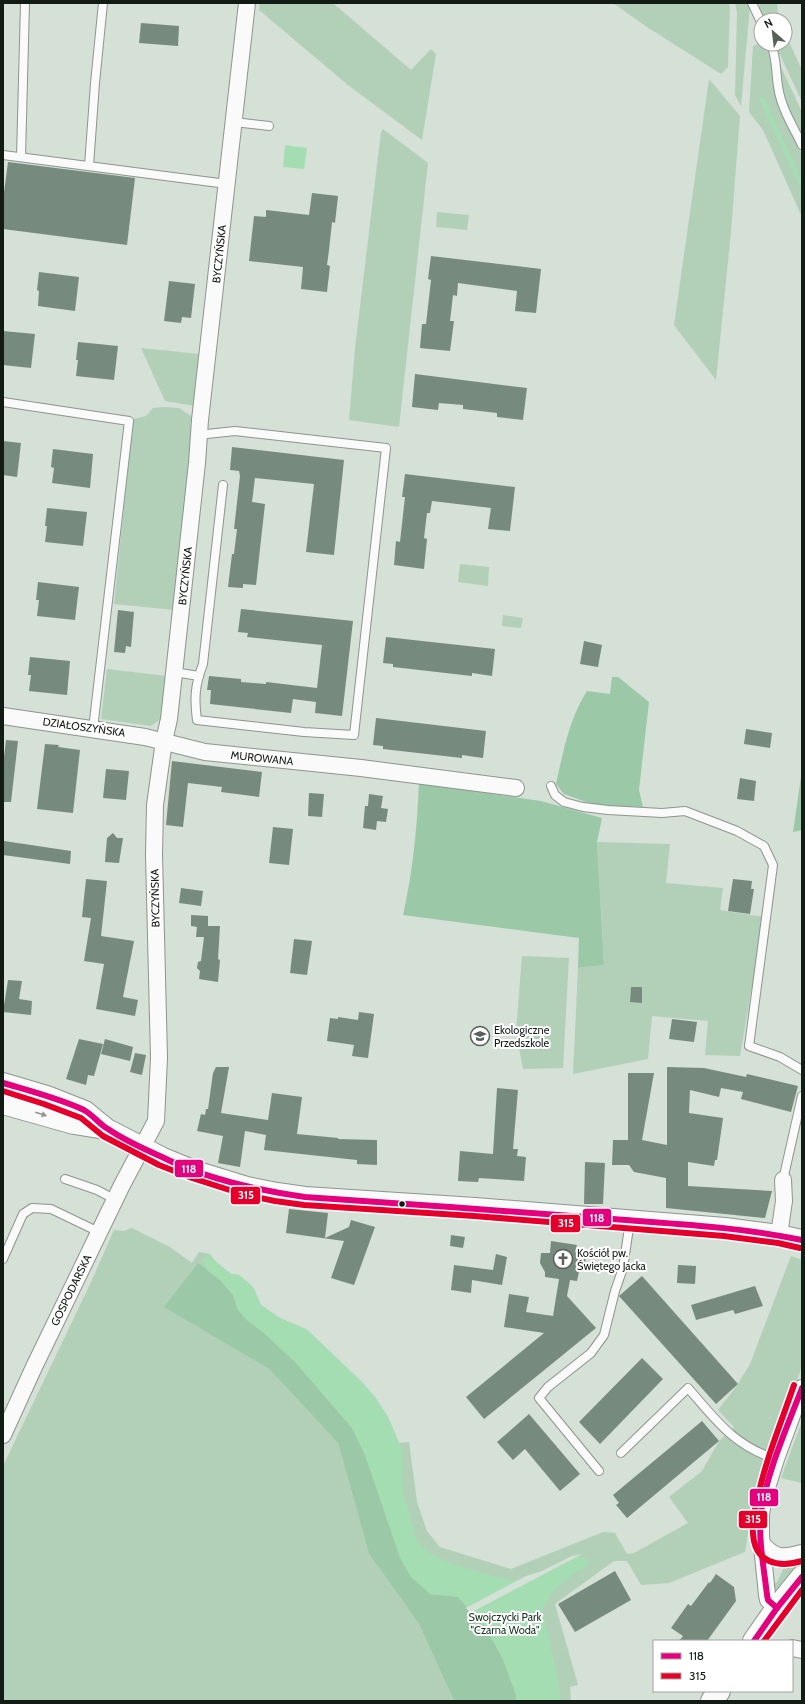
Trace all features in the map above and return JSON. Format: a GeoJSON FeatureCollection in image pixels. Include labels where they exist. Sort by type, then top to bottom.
{"type":"FeatureCollection","features":[{"type":"Feature","properties":{"kind":"main road"},"geometry":{"type":"LineString","coordinates":[[760,1639],[777,1608],[802,1577]]}},
{"type":"Feature","properties":{"kind":"main road"},"geometry":{"type":"LineString","coordinates":[[712,1701],[718,1692]]}},
{"type":"Feature","properties":{"kind":"street","name":"BYCZYŃSKA"},"geometry":{"type":"LineString","coordinates":[[142,1147],[156,1121],[158,1101],[159,1058],[154,855],[155,805],[164,741],[169,719],[200,434],[200,420],[247,3]]}},
{"type":"Feature","properties":{"kind":"street","name":"DZIAŁOSZYŃSKA"},"geometry":{"type":"LineString","coordinates":[[3,716],[93,728],[164,741]]}},
{"type":"Feature","properties":{"kind":"street","name":"MUROWANA"},"geometry":{"type":"LineString","coordinates":[[164,741],[205,752],[361,768],[516,788]]}},
{"type":"Feature","properties":{"kind":"street"},"geometry":{"type":"LineString","coordinates":[[3,1083],[47,1096],[85,1112],[107,1129],[163,1158],[203,1174],[247,1187],[298,1196],[732,1228],[780,1235],[802,1240]]}},
{"type":"Feature","properties":{"kind":"street"},"geometry":{"type":"LineString","coordinates":[[3,1104],[74,1124],[107,1129]]}},
{"type":"Feature","properties":{"kind":"street","name":"GOSPODARSKA"},"geometry":{"type":"LineString","coordinates":[[3,1435],[34,1367],[116,1200],[130,1168],[142,1147]]}},
{"type":"Feature","properties":{"kind":"street"},"geometry":{"type":"LineString","coordinates":[[780,1235],[784,1201],[783,1180]]}},
{"type":"Feature","properties":{"kind":"street"},"geometry":{"type":"LineString","coordinates":[[777,1608],[768,1600],[766,1595],[761,1514],[764,1497],[776,1459],[802,1388]]}},
{"type":"Feature","properties":{"kind":"street"},"geometry":{"type":"LineString","coordinates":[[763,1545],[769,1552],[777,1556],[786,1558],[802,1554]]}},
{"type":"Feature","properties":{"kind":"lane"},"geometry":{"type":"LineString","coordinates":[[21,157],[25,3]]}},
{"type":"Feature","properties":{"kind":"lane"},"geometry":{"type":"LineString","coordinates":[[89,166],[95,83],[104,3]]}},
{"type":"Feature","properties":{"kind":"lane"},"geometry":{"type":"LineString","coordinates":[[775,52],[780,98],[802,145]]}},
{"type":"Feature","properties":{"kind":"lane"},"geometry":{"type":"LineString","coordinates":[[234,122],[270,126]]}},
{"type":"Feature","properties":{"kind":"lane"},"geometry":{"type":"LineString","coordinates":[[3,155],[227,184]]}},
{"type":"Feature","properties":{"kind":"lane"},"geometry":{"type":"LineString","coordinates":[[3,402],[129,421],[93,728]]}},
{"type":"Feature","properties":{"kind":"lane"},"geometry":{"type":"LineString","coordinates":[[200,434],[235,431],[386,448],[354,735],[304,732],[197,720],[194,702],[203,664],[223,485]]}},
{"type":"Feature","properties":{"kind":"lane"},"geometry":{"type":"LineString","coordinates":[[174,672],[199,676]]}},
{"type":"Feature","properties":{"kind":"lane"},"geometry":{"type":"LineString","coordinates":[[551,786],[556,795],[564,802],[584,807],[662,813],[685,811],[738,830],[764,846],[773,865],[749,1046],[780,1057],[802,1070]]}},
{"type":"Feature","properties":{"kind":"lane"},"geometry":{"type":"LineString","coordinates":[[783,1180],[802,1096]]}},
{"type":"Feature","properties":{"kind":"lane"},"geometry":{"type":"LineString","coordinates":[[65,1179],[96,1190],[116,1200]]}},
{"type":"Feature","properties":{"kind":"lane"},"geometry":{"type":"LineString","coordinates":[[3,1259],[23,1214],[32,1208],[51,1209],[100,1232]]}},
{"type":"Feature","properties":{"kind":"lane"},"geometry":{"type":"LineString","coordinates":[[599,1471],[540,1398],[548,1387],[591,1353],[604,1335],[615,1291],[624,1268],[630,1221]]}},
{"type":"Feature","properties":{"kind":"lane"},"geometry":{"type":"LineString","coordinates":[[621,1453],[688,1388],[736,1440],[762,1455],[776,1459]]}},
{"type":"Feature","properties":{"kind":"green space"},"geometry":{"type":"Polygon","coordinates":[[[260,3],[333,3],[411,70],[431,49],[436,54],[422,140],[348,85],[259,10],[260,3]]]}},
{"type":"Feature","properties":{"kind":"green space"},"geometry":{"type":"Polygon","coordinates":[[[613,3],[728,3],[730,7],[728,67],[721,74],[647,27],[613,3]]]}},
{"type":"Feature","properties":{"kind":"green space"},"geometry":{"type":"Polygon","coordinates":[[[735,3],[749,3],[750,6],[741,106],[735,95],[737,13],[735,3]]]}},
{"type":"Feature","properties":{"kind":"green space"},"geometry":{"type":"Polygon","coordinates":[[[760,3],[777,3],[778,12],[760,12],[760,3]]]}},
{"type":"Feature","properties":{"kind":"green space"},"geometry":{"type":"Polygon","coordinates":[[[753,46],[753,52],[769,52],[777,100],[802,154],[802,217],[763,130],[749,112],[753,46]]]}},
{"type":"Feature","properties":{"kind":"green space"},"geometry":{"type":"Polygon","coordinates":[[[793,50],[802,70],[802,102],[779,52],[793,52],[793,50]]]}},
{"type":"Feature","properties":{"kind":"green space"},"geometry":{"type":"Polygon","coordinates":[[[781,67],[802,112],[802,137],[784,98],[779,68],[781,67]]]}},
{"type":"Feature","properties":{"kind":"green space"},"geometry":{"type":"Polygon","coordinates":[[[709,79],[740,116],[731,232],[716,380],[674,325],[709,79]]]}},
{"type":"Feature","properties":{"kind":"green space"},"geometry":{"type":"Polygon","coordinates":[[[383,129],[428,163],[399,427],[349,420],[355,348],[381,132],[383,129]]]}},
{"type":"Feature","properties":{"kind":"green space"},"geometry":{"type":"Polygon","coordinates":[[[437,212],[469,215],[467,230],[436,227],[437,212]]]}},
{"type":"Feature","properties":{"kind":"green space"},"geometry":{"type":"Polygon","coordinates":[[[141,348],[200,354],[195,406],[165,401],[141,348]]]}},
{"type":"Feature","properties":{"kind":"green space"},"geometry":{"type":"Polygon","coordinates":[[[153,408],[179,408],[194,418],[174,610],[114,604],[133,419],[146,416],[153,408]]]}},
{"type":"Feature","properties":{"kind":"green space"},"geometry":{"type":"Polygon","coordinates":[[[460,564],[489,567],[488,586],[458,582],[460,564]]]}},
{"type":"Feature","properties":{"kind":"green space"},"geometry":{"type":"Polygon","coordinates":[[[503,615],[523,618],[521,628],[502,626],[503,615]]]}},
{"type":"Feature","properties":{"kind":"green space"},"geometry":{"type":"Polygon","coordinates":[[[107,669],[167,676],[162,718],[151,726],[101,719],[107,669]]]}},
{"type":"Feature","properties":{"kind":"green space"},"geometry":{"type":"Polygon","coordinates":[[[597,842],[670,844],[666,883],[723,888],[720,910],[764,917],[740,1056],[705,1055],[708,1021],[652,1016],[648,1059],[573,1074],[578,968],[604,965],[597,842]]]}},
{"type":"Feature","properties":{"kind":"green space"},"geometry":{"type":"Polygon","coordinates":[[[522,956],[569,958],[563,1068],[523,1069],[516,1032],[522,956]]]}},
{"type":"Feature","properties":{"kind":"green space","name":"Swojczycki Park \"Czarna Woda\""},"geometry":{"type":"Polygon","coordinates":[[[132,1228],[170,1247],[192,1263],[199,1252],[210,1254],[216,1262],[231,1274],[239,1275],[253,1287],[261,1305],[280,1318],[306,1329],[361,1381],[375,1397],[388,1417],[399,1443],[409,1442],[417,1502],[427,1531],[440,1547],[511,1569],[603,1532],[615,1533],[627,1554],[634,1553],[688,1523],[669,1497],[702,1471],[719,1441],[734,1427],[718,1410],[738,1384],[750,1364],[791,1256],[802,1260],[802,1366],[775,1444],[763,1462],[755,1490],[745,1552],[669,1583],[641,1585],[627,1561],[614,1561],[555,1604],[578,1685],[570,1687],[571,1701],[473,1701],[396,1575],[351,1440],[184,1281],[165,1307],[269,1369],[338,1443],[369,1554],[419,1624],[454,1701],[3,1701],[3,1466],[92,1280],[114,1230],[124,1231],[132,1228]]]}},
{"type":"Feature","properties":{"kind":"green space"},"geometry":{"type":"Polygon","coordinates":[[[802,1421],[802,1478],[801,1483],[781,1478],[802,1421]]]}},
{"type":"Feature","properties":{"kind":"green space"},"geometry":{"type":"Polygon","coordinates":[[[800,1561],[801,1563],[778,1591],[774,1590],[772,1585],[777,1582],[785,1565],[800,1561]]]}},
{"type":"Feature","properties":{"kind":"shaded area"},"geometry":{"type":"Polygon","coordinates":[[[285,145],[307,148],[304,169],[283,167],[285,145]]]}},
{"type":"Feature","properties":{"kind":"shaded area"},"geometry":{"type":"Polygon","coordinates":[[[612,677],[618,677],[649,702],[639,790],[643,807],[597,806],[564,794],[556,784],[567,736],[581,702],[587,691],[610,694],[612,677]]]}},
{"type":"Feature","properties":{"kind":"shaded area"},"geometry":{"type":"Polygon","coordinates":[[[802,770],[802,830],[793,832],[802,770]]]}},
{"type":"Feature","properties":{"kind":"shaded area"},"geometry":{"type":"Polygon","coordinates":[[[419,783],[541,801],[602,818],[597,842],[604,965],[578,968],[579,938],[403,915],[414,849],[419,783]]]}},
{"type":"Feature","properties":{"kind":"shaded area"},"geometry":{"type":"Polygon","coordinates":[[[210,1254],[216,1262],[231,1274],[239,1275],[253,1287],[261,1305],[280,1318],[306,1329],[361,1381],[375,1397],[388,1417],[402,1450],[403,1492],[417,1541],[431,1554],[450,1563],[499,1578],[517,1581],[543,1573],[573,1558],[583,1556],[588,1561],[588,1566],[561,1583],[556,1588],[542,1609],[557,1675],[561,1701],[516,1701],[516,1695],[503,1659],[486,1628],[458,1597],[430,1594],[411,1577],[401,1560],[365,1455],[352,1428],[295,1362],[265,1334],[248,1321],[238,1310],[233,1295],[221,1281],[207,1270],[202,1260],[210,1254]]]}},
{"type":"Feature","properties":{"kind":"shaded area"},"geometry":{"type":"Polygon","coordinates":[[[198,1263],[221,1281],[233,1295],[238,1310],[248,1321],[265,1334],[295,1362],[352,1428],[365,1455],[401,1560],[430,1594],[458,1597],[486,1628],[503,1659],[516,1695],[516,1701],[454,1701],[419,1624],[369,1554],[338,1443],[269,1369],[164,1307],[198,1263]]]}},
{"type":"Feature","properties":{"kind":"pier"},"geometry":{"type":"Polygon","coordinates":[[[582,1554],[470,1613],[466,1608],[526,1576],[542,1571],[572,1556],[582,1554]]]}},
{"type":"Feature","properties":{"kind":"building"},"geometry":{"type":"Polygon","coordinates":[[[141,23],[179,26],[178,46],[139,43],[141,23]]]}},
{"type":"Feature","properties":{"kind":"building"},"geometry":{"type":"Polygon","coordinates":[[[8,162],[135,178],[127,245],[3,229],[3,200],[8,162]]]}},
{"type":"Feature","properties":{"kind":"building"},"geometry":{"type":"Polygon","coordinates":[[[312,193],[338,196],[335,223],[332,222],[327,265],[330,266],[327,292],[301,289],[303,267],[249,261],[254,216],[266,217],[266,210],[309,215],[312,193]]]}},
{"type":"Feature","properties":{"kind":"building"},"geometry":{"type":"Polygon","coordinates":[[[431,256],[541,269],[536,313],[515,311],[517,291],[458,283],[457,296],[453,295],[450,321],[454,321],[450,351],[420,348],[422,324],[426,324],[431,280],[428,279],[431,256]]]}},
{"type":"Feature","properties":{"kind":"building"},"geometry":{"type":"Polygon","coordinates":[[[39,272],[79,277],[75,311],[38,306],[39,291],[37,290],[39,272]]]}},
{"type":"Feature","properties":{"kind":"building"},"geometry":{"type":"Polygon","coordinates":[[[169,281],[195,284],[191,318],[182,317],[181,323],[164,321],[169,281]]]}},
{"type":"Feature","properties":{"kind":"building"},"geometry":{"type":"Polygon","coordinates":[[[3,331],[35,334],[31,368],[3,365],[3,331]]]}},
{"type":"Feature","properties":{"kind":"building"},"geometry":{"type":"Polygon","coordinates":[[[78,342],[118,346],[114,380],[76,376],[78,342]]]}},
{"type":"Feature","properties":{"kind":"building"},"geometry":{"type":"Polygon","coordinates":[[[415,374],[527,388],[523,420],[497,417],[497,413],[463,409],[463,405],[439,403],[438,410],[412,407],[415,374]]]}},
{"type":"Feature","properties":{"kind":"building"},"geometry":{"type":"Polygon","coordinates":[[[3,441],[21,443],[17,477],[3,475],[3,441]]]}},
{"type":"Feature","properties":{"kind":"building"},"geometry":{"type":"Polygon","coordinates":[[[232,447],[344,460],[334,555],[306,552],[314,484],[255,478],[252,502],[265,504],[256,585],[243,584],[243,588],[228,587],[237,529],[234,529],[240,476],[239,471],[230,470],[232,447]]]}},
{"type":"Feature","properties":{"kind":"building"},"geometry":{"type":"Polygon","coordinates":[[[53,449],[93,454],[90,488],[52,483],[54,468],[51,467],[53,449]]]}},
{"type":"Feature","properties":{"kind":"building"},"geometry":{"type":"Polygon","coordinates":[[[405,474],[515,487],[510,531],[488,529],[491,508],[432,501],[430,513],[427,513],[424,538],[427,539],[424,569],[394,565],[396,541],[400,542],[405,497],[402,497],[405,474]]]}},
{"type":"Feature","properties":{"kind":"building"},"geometry":{"type":"Polygon","coordinates":[[[47,508],[87,512],[83,546],[45,542],[47,508]]]}},
{"type":"Feature","properties":{"kind":"building"},"geometry":{"type":"Polygon","coordinates":[[[38,582],[79,587],[75,620],[37,616],[39,600],[36,600],[38,582]]]}},
{"type":"Feature","properties":{"kind":"building"},"geometry":{"type":"Polygon","coordinates":[[[241,609],[353,621],[342,716],[315,713],[316,702],[293,699],[291,713],[210,704],[211,690],[207,690],[209,676],[241,679],[241,682],[266,684],[266,682],[317,688],[322,645],[247,637],[248,633],[238,632],[241,609]]]}},
{"type":"Feature","properties":{"kind":"building"},"geometry":{"type":"Polygon","coordinates":[[[118,610],[134,612],[131,647],[126,646],[125,653],[114,652],[118,610]]]}},
{"type":"Feature","properties":{"kind":"building"},"geometry":{"type":"Polygon","coordinates":[[[386,637],[495,649],[492,676],[472,673],[472,676],[393,667],[393,664],[383,663],[386,637]]]}},
{"type":"Feature","properties":{"kind":"building"},"geometry":{"type":"Polygon","coordinates":[[[584,641],[602,645],[598,667],[580,664],[584,641]]]}},
{"type":"Feature","properties":{"kind":"building"},"geometry":{"type":"Polygon","coordinates":[[[30,657],[70,661],[67,695],[29,691],[31,675],[28,675],[30,657]]]}},
{"type":"Feature","properties":{"kind":"building"},"geometry":{"type":"Polygon","coordinates":[[[376,718],[486,731],[483,758],[462,755],[462,758],[383,749],[383,746],[373,745],[376,718]]]}},
{"type":"Feature","properties":{"kind":"building"},"geometry":{"type":"Polygon","coordinates":[[[746,729],[772,733],[770,748],[744,744],[746,729]]]}},
{"type":"Feature","properties":{"kind":"building"},"geometry":{"type":"Polygon","coordinates":[[[6,740],[18,741],[11,802],[3,802],[3,766],[6,740]]]}},
{"type":"Feature","properties":{"kind":"building"},"geometry":{"type":"Polygon","coordinates":[[[45,744],[59,745],[58,747],[80,750],[73,813],[37,809],[45,744]]]}},
{"type":"Feature","properties":{"kind":"building"},"geometry":{"type":"Polygon","coordinates":[[[172,761],[262,772],[259,797],[221,792],[222,787],[188,783],[183,827],[166,825],[172,761]]]}},
{"type":"Feature","properties":{"kind":"building"},"geometry":{"type":"Polygon","coordinates":[[[106,769],[129,771],[126,800],[103,798],[106,769]]]}},
{"type":"Feature","properties":{"kind":"building"},"geometry":{"type":"Polygon","coordinates":[[[740,778],[756,781],[754,801],[737,799],[740,778]]]}},
{"type":"Feature","properties":{"kind":"building"},"geometry":{"type":"Polygon","coordinates":[[[309,793],[324,794],[322,817],[308,816],[309,793]]]}},
{"type":"Feature","properties":{"kind":"building"},"geometry":{"type":"Polygon","coordinates":[[[369,794],[383,796],[381,808],[388,809],[386,822],[377,821],[376,830],[363,828],[365,806],[368,806],[369,794]]]}},
{"type":"Feature","properties":{"kind":"building"},"geometry":{"type":"Polygon","coordinates":[[[273,827],[293,829],[289,865],[269,863],[273,827]]]}},
{"type":"Feature","properties":{"kind":"building"},"geometry":{"type":"Polygon","coordinates":[[[113,833],[117,838],[123,838],[119,863],[105,862],[107,838],[113,833]]]}},
{"type":"Feature","properties":{"kind":"building"},"geometry":{"type":"Polygon","coordinates":[[[4,841],[71,851],[70,864],[3,855],[4,841]]]}},
{"type":"Feature","properties":{"kind":"building"},"geometry":{"type":"Polygon","coordinates":[[[86,879],[107,881],[101,936],[134,941],[123,997],[138,1000],[135,1016],[96,1009],[104,964],[84,961],[91,918],[82,917],[86,879]]]}},
{"type":"Feature","properties":{"kind":"building"},"geometry":{"type":"Polygon","coordinates":[[[733,879],[752,881],[751,889],[754,889],[750,914],[728,911],[733,879]]]}},
{"type":"Feature","properties":{"kind":"building"},"geometry":{"type":"Polygon","coordinates":[[[181,888],[203,891],[201,906],[179,903],[181,888]]]}},
{"type":"Feature","properties":{"kind":"building"},"geometry":{"type":"Polygon","coordinates":[[[191,915],[208,916],[208,926],[220,926],[218,959],[220,960],[218,982],[199,979],[200,971],[197,968],[198,962],[201,961],[204,937],[196,937],[197,927],[191,926],[191,915]]]}},
{"type":"Feature","properties":{"kind":"building"},"geometry":{"type":"Polygon","coordinates":[[[294,939],[312,941],[307,975],[290,973],[294,939]]]}},
{"type":"Feature","properties":{"kind":"building"},"geometry":{"type":"Polygon","coordinates":[[[8,980],[22,981],[19,999],[32,1001],[31,1015],[3,1012],[8,980]]]}},
{"type":"Feature","properties":{"kind":"building"},"geometry":{"type":"Polygon","coordinates":[[[631,987],[642,987],[642,1003],[630,1002],[631,987]]]}},
{"type":"Feature","properties":{"kind":"building"},"geometry":{"type":"Polygon","coordinates":[[[359,1012],[374,1014],[368,1058],[352,1056],[354,1045],[327,1041],[330,1018],[338,1019],[338,1017],[358,1020],[359,1012]]]}},
{"type":"Feature","properties":{"kind":"building"},"geometry":{"type":"Polygon","coordinates":[[[672,1019],[697,1022],[694,1042],[669,1039],[672,1019]]]}},
{"type":"Feature","properties":{"kind":"building"},"geometry":{"type":"Polygon","coordinates":[[[79,1039],[103,1044],[94,1076],[88,1075],[86,1085],[66,1079],[79,1039]]]}},
{"type":"Feature","properties":{"kind":"building"},"geometry":{"type":"Polygon","coordinates":[[[105,1039],[133,1047],[130,1061],[101,1054],[105,1039]]]}},
{"type":"Feature","properties":{"kind":"building"},"geometry":{"type":"Polygon","coordinates":[[[135,1053],[146,1055],[142,1075],[130,1072],[135,1053]]]}},
{"type":"Feature","properties":{"kind":"building"},"geometry":{"type":"Polygon","coordinates":[[[216,1067],[229,1067],[221,1113],[268,1120],[272,1093],[302,1097],[297,1134],[338,1139],[377,1140],[377,1165],[357,1164],[357,1160],[264,1150],[266,1135],[245,1131],[240,1167],[218,1163],[223,1136],[197,1131],[201,1114],[205,1115],[206,1109],[208,1109],[213,1073],[216,1067]]]}},
{"type":"Feature","properties":{"kind":"building"},"geometry":{"type":"Polygon","coordinates":[[[667,1067],[704,1068],[746,1077],[747,1074],[798,1086],[791,1112],[741,1099],[743,1092],[721,1088],[719,1097],[690,1090],[689,1113],[723,1118],[717,1160],[715,1160],[714,1166],[688,1162],[688,1186],[772,1191],[765,1218],[666,1208],[666,1178],[634,1172],[629,1165],[612,1165],[613,1140],[628,1140],[628,1073],[654,1073],[642,1140],[667,1145],[667,1067]]]}},
{"type":"Feature","properties":{"kind":"building"},"geometry":{"type":"Polygon","coordinates":[[[497,1088],[518,1090],[513,1149],[518,1149],[517,1156],[526,1157],[524,1181],[479,1178],[478,1182],[458,1181],[460,1151],[493,1154],[497,1088]]]}},
{"type":"Feature","properties":{"kind":"building"},"geometry":{"type":"Polygon","coordinates":[[[585,1162],[605,1163],[603,1204],[584,1204],[585,1162]]]}},
{"type":"Feature","properties":{"kind":"building"},"geometry":{"type":"Polygon","coordinates":[[[289,1209],[328,1213],[325,1238],[349,1227],[351,1220],[375,1227],[354,1285],[331,1278],[344,1241],[286,1233],[289,1209]]]}},
{"type":"Feature","properties":{"kind":"building"},"geometry":{"type":"Polygon","coordinates":[[[451,1235],[465,1237],[463,1248],[450,1246],[451,1235]]]}},
{"type":"Feature","properties":{"kind":"building"},"geometry":{"type":"Polygon","coordinates":[[[551,1241],[577,1245],[575,1252],[581,1253],[581,1256],[586,1257],[584,1271],[579,1271],[577,1281],[570,1280],[567,1296],[596,1328],[484,1419],[466,1397],[544,1333],[504,1327],[509,1294],[529,1297],[526,1312],[553,1316],[559,1279],[545,1277],[545,1272],[540,1263],[541,1253],[550,1253],[551,1241]]]}},
{"type":"Feature","properties":{"kind":"building"},"geometry":{"type":"Polygon","coordinates":[[[496,1254],[507,1257],[502,1285],[472,1280],[471,1293],[451,1290],[454,1265],[493,1270],[496,1254]]]}},
{"type":"Feature","properties":{"kind":"building"},"geometry":{"type":"Polygon","coordinates":[[[678,1265],[696,1266],[695,1284],[677,1283],[678,1265]]]}},
{"type":"Feature","properties":{"kind":"building"},"geometry":{"type":"Polygon","coordinates":[[[642,1276],[738,1384],[716,1404],[619,1296],[642,1276]]]}},
{"type":"Feature","properties":{"kind":"building"},"geometry":{"type":"Polygon","coordinates":[[[755,1286],[763,1306],[735,1314],[733,1310],[696,1320],[691,1305],[755,1286]]]}},
{"type":"Feature","properties":{"kind":"building"},"geometry":{"type":"Polygon","coordinates":[[[642,1358],[663,1379],[600,1444],[579,1422],[642,1358]]]}},
{"type":"Feature","properties":{"kind":"building"},"geometry":{"type":"Polygon","coordinates":[[[529,1414],[580,1474],[560,1491],[525,1449],[513,1460],[497,1442],[529,1414]]]}},
{"type":"Feature","properties":{"kind":"building"},"geometry":{"type":"Polygon","coordinates":[[[702,1421],[719,1441],[627,1518],[616,1505],[619,1503],[613,1495],[702,1421]]]}},
{"type":"Feature","properties":{"kind":"building"},"geometry":{"type":"Polygon","coordinates":[[[615,1571],[631,1600],[575,1632],[558,1604],[615,1571]]]}},
{"type":"Feature","properties":{"kind":"building"},"geometry":{"type":"Polygon","coordinates":[[[716,1574],[734,1587],[736,1601],[708,1640],[680,1640],[683,1636],[671,1628],[688,1604],[691,1606],[709,1582],[710,1583],[716,1574]]]}},
{"type":"Feature","properties":{"kind":"waterway"},"geometry":{"type":"LineString","coordinates":[[762,99],[802,186]]}},
{"type":"Feature","properties":{"kind":"transit line","name":"118"},"geometry":{"type":"LineString","coordinates":[[3,1083],[54,1098],[84,1110],[105,1127],[121,1137],[141,1148],[196,1172],[232,1183],[268,1191],[305,1197],[708,1226],[802,1240]]}},
{"type":"Feature","properties":{"kind":"transit line","name":"315"},"geometry":{"type":"LineString","coordinates":[[3,1091],[81,1118],[103,1136],[159,1165],[192,1178],[245,1195],[275,1201],[304,1205],[474,1216],[724,1236],[778,1243],[800,1248]]}},
{"type":"Feature","properties":{"kind":"transit line","name":"315"},"geometry":{"type":"LineString","coordinates":[[794,1385],[764,1471],[754,1513],[753,1534],[758,1551],[769,1561],[784,1564],[802,1561]]}},
{"type":"Feature","properties":{"kind":"transit line","name":"118"},"geometry":{"type":"LineString","coordinates":[[777,1608],[768,1600],[767,1595],[761,1543],[761,1513],[772,1466],[802,1388]]}},
{"type":"Feature","properties":{"kind":"transit line","name":"118"},"geometry":{"type":"LineString","coordinates":[[755,1640],[777,1608],[802,1577]]}},
{"type":"Feature","properties":{"kind":"transit line","name":"315"},"geometry":{"type":"LineString","coordinates":[[765,1640],[802,1590]]}},
{"type":"Feature","properties":{"kind":"place","name":"Ekologiczne Przedszkole"},"geometry":{"type":"Point","coordinates":[480,1036]}},
{"type":"Feature","properties":{"kind":"place","name":"Kościół pw. Świętego Jacka"},"geometry":{"type":"Point","coordinates":[563,1259]}}]}
